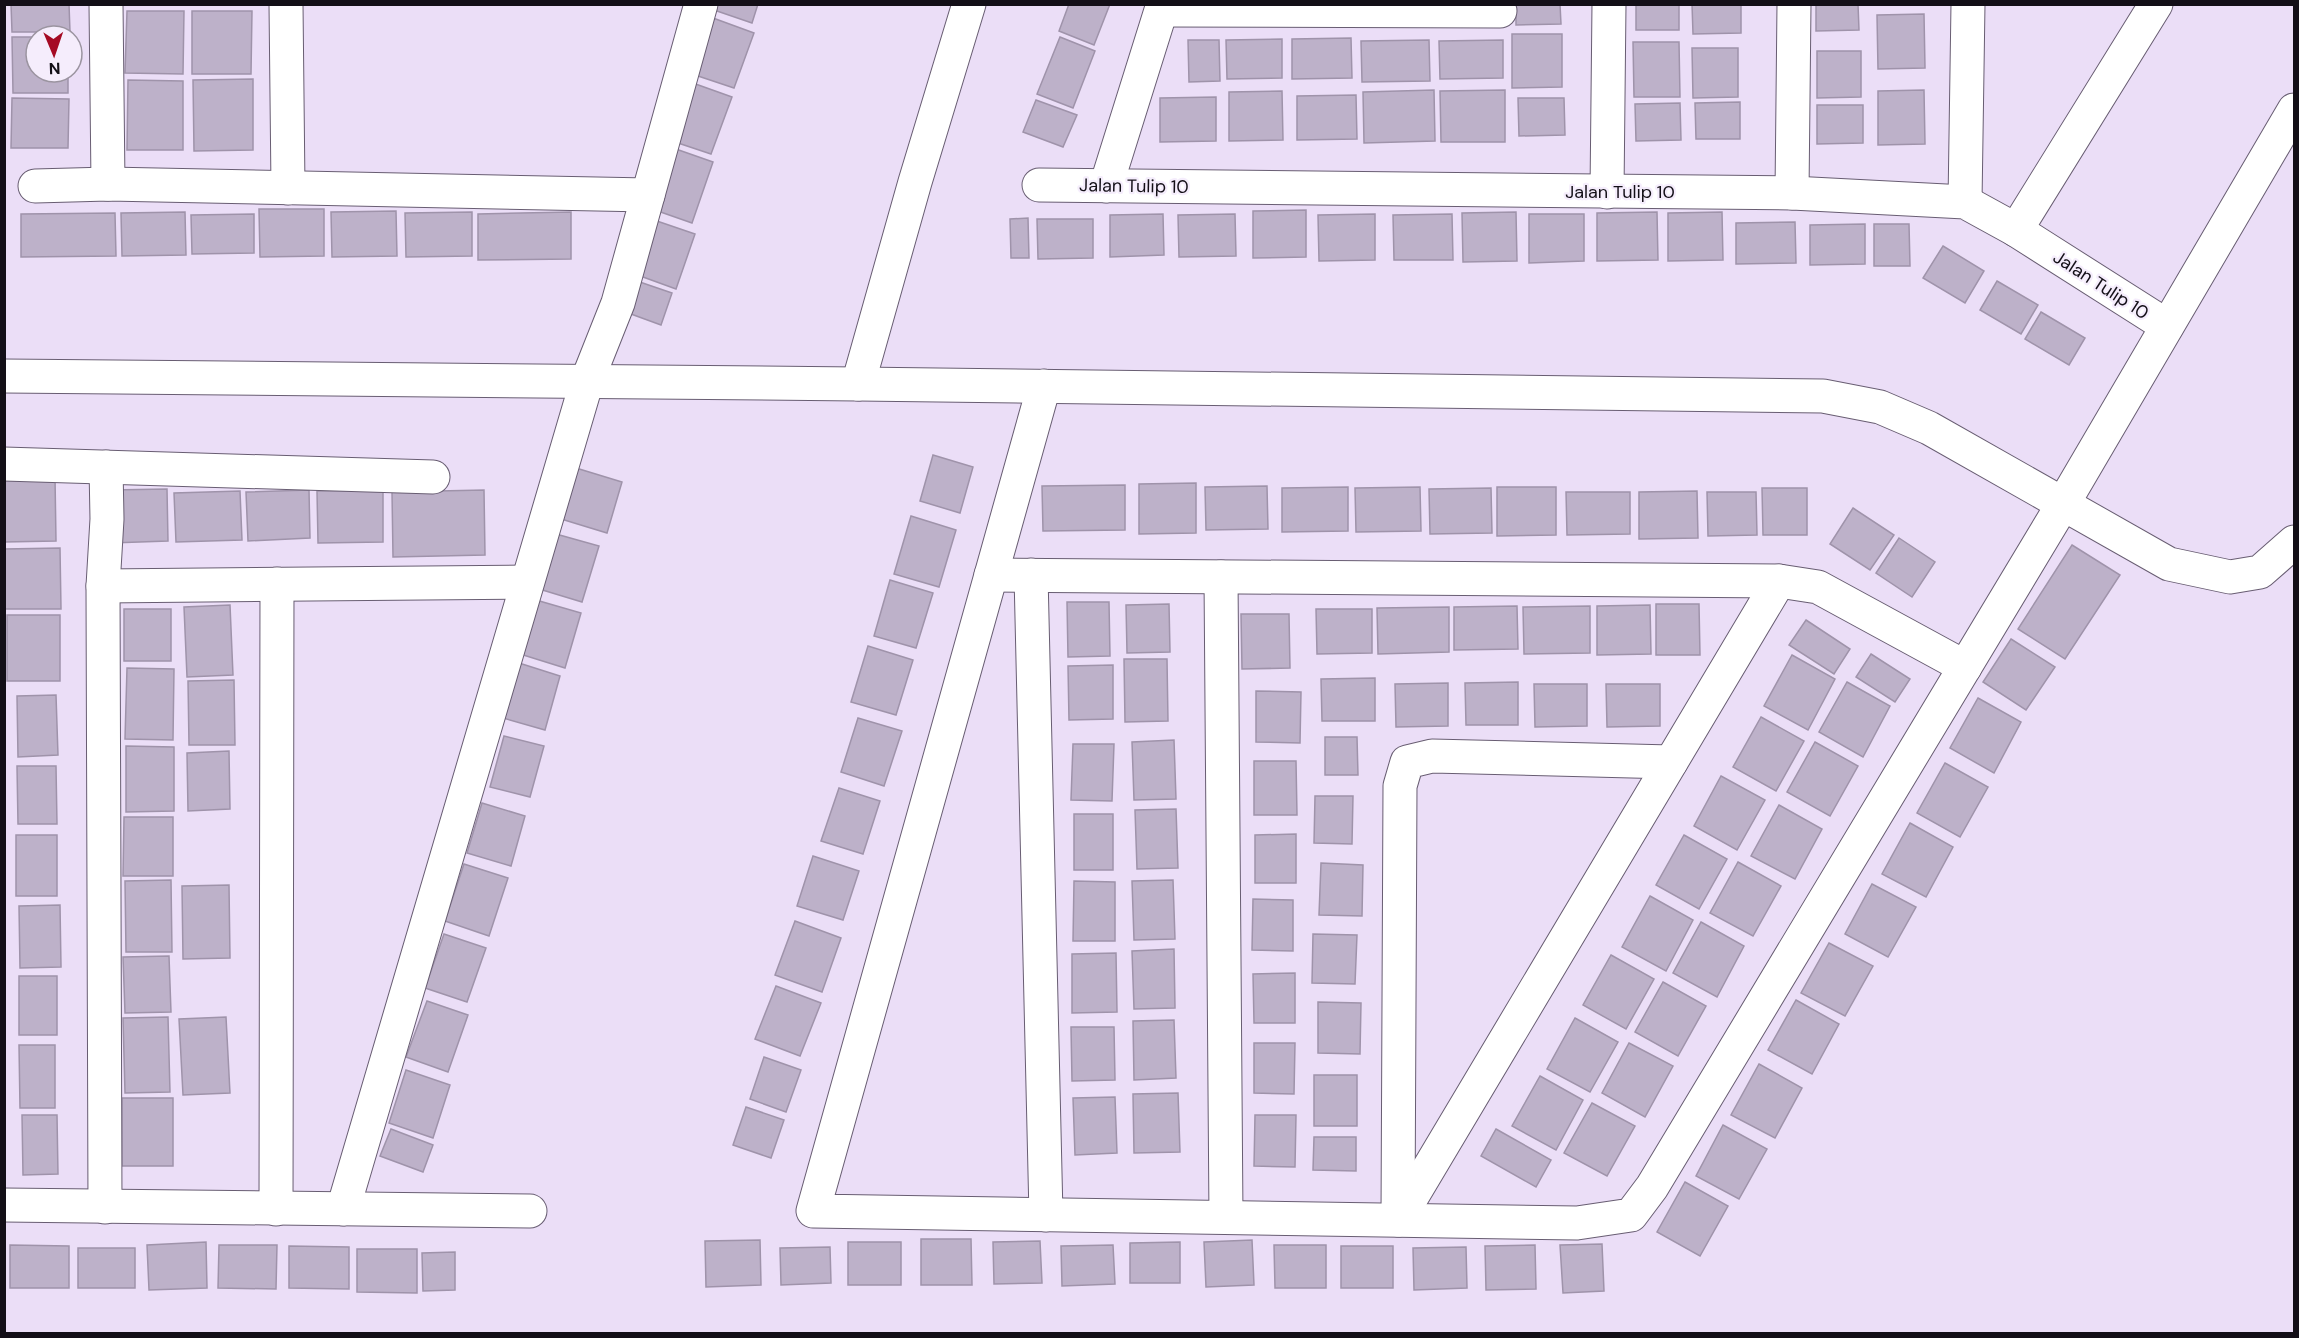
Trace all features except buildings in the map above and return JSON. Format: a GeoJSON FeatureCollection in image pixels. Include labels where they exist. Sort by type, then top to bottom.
{"type":"FeatureCollection","features":[{"type":"Feature","properties":{"kind":"street"},"geometry":{"type":"LineString","coordinates":[[106,4],[108,184]]}},
{"type":"Feature","properties":{"kind":"street"},"geometry":{"type":"LineString","coordinates":[[286,4],[288,188]]}},
{"type":"Feature","properties":{"kind":"street"},"geometry":{"type":"LineString","coordinates":[[343,1209],[587,381],[618,303],[701,4]]}},
{"type":"Feature","properties":{"kind":"street"},"geometry":{"type":"LineString","coordinates":[[858,384],[915,182],[969,4]]}},
{"type":"Feature","properties":{"kind":"street"},"geometry":{"type":"LineString","coordinates":[[1607,192],[1609,4]]}},
{"type":"Feature","properties":{"kind":"street"},"geometry":{"type":"LineString","coordinates":[[1792,193],[1794,4]]}},
{"type":"Feature","properties":{"kind":"street"},"geometry":{"type":"LineString","coordinates":[[1965,202],[1968,4]]}},
{"type":"Feature","properties":{"kind":"street"},"geometry":{"type":"LineString","coordinates":[[2016,230],[2156,4]]}},
{"type":"Feature","properties":{"kind":"street"},"geometry":{"type":"LineString","coordinates":[[1106,186],[1163,7],[1429,8],[1500,11]]}},
{"type":"Feature","properties":{"kind":"street"},"geometry":{"type":"LineString","coordinates":[[1044,386],[813,1211],[1577,1222],[1631,1215],[1653,1187],[2063,504],[2295,110]]}},
{"type":"Feature","properties":{"kind":"street"},"geometry":{"type":"LineString","coordinates":[[35,186],[108,184],[648,195]]}},
{"type":"Feature","properties":{"kind":"street","name":"Jalan Tulip 10"},"geometry":{"type":"LineString","coordinates":[[1039,185],[1792,193],[1965,202],[2016,230],[2167,326]]}},
{"type":"Feature","properties":{"kind":"street"},"geometry":{"type":"LineString","coordinates":[[4,376],[1823,396],[1880,407],[1929,428],[2169,564],[2230,577],[2260,572],[2295,542]]}},
{"type":"Feature","properties":{"kind":"street"},"geometry":{"type":"LineString","coordinates":[[4,464],[433,477]]}},
{"type":"Feature","properties":{"kind":"street"},"geometry":{"type":"LineString","coordinates":[[105,1208],[102,586],[107,519],[106,467]]}},
{"type":"Feature","properties":{"kind":"street"},"geometry":{"type":"LineString","coordinates":[[992,575],[1779,581],[1818,586],[1965,667]]}},
{"type":"Feature","properties":{"kind":"street"},"geometry":{"type":"LineString","coordinates":[[1031,575],[1046,1215]]}},
{"type":"Feature","properties":{"kind":"street"},"geometry":{"type":"LineString","coordinates":[[1221,577],[1226,1217]]}},
{"type":"Feature","properties":{"kind":"street"},"geometry":{"type":"LineString","coordinates":[[1398,1220],[1779,581]]}},
{"type":"Feature","properties":{"kind":"street"},"geometry":{"type":"LineString","coordinates":[[102,586],[527,582]]}},
{"type":"Feature","properties":{"kind":"street"},"geometry":{"type":"LineString","coordinates":[[276,1209],[277,584]]}},
{"type":"Feature","properties":{"kind":"street"},"geometry":{"type":"LineString","coordinates":[[1398,1220],[1400,786],[1407,762],[1432,756],[1671,762]]}},
{"type":"Feature","properties":{"kind":"street"},"geometry":{"type":"LineString","coordinates":[[4,1205],[105,1208],[530,1211]]}}]}
